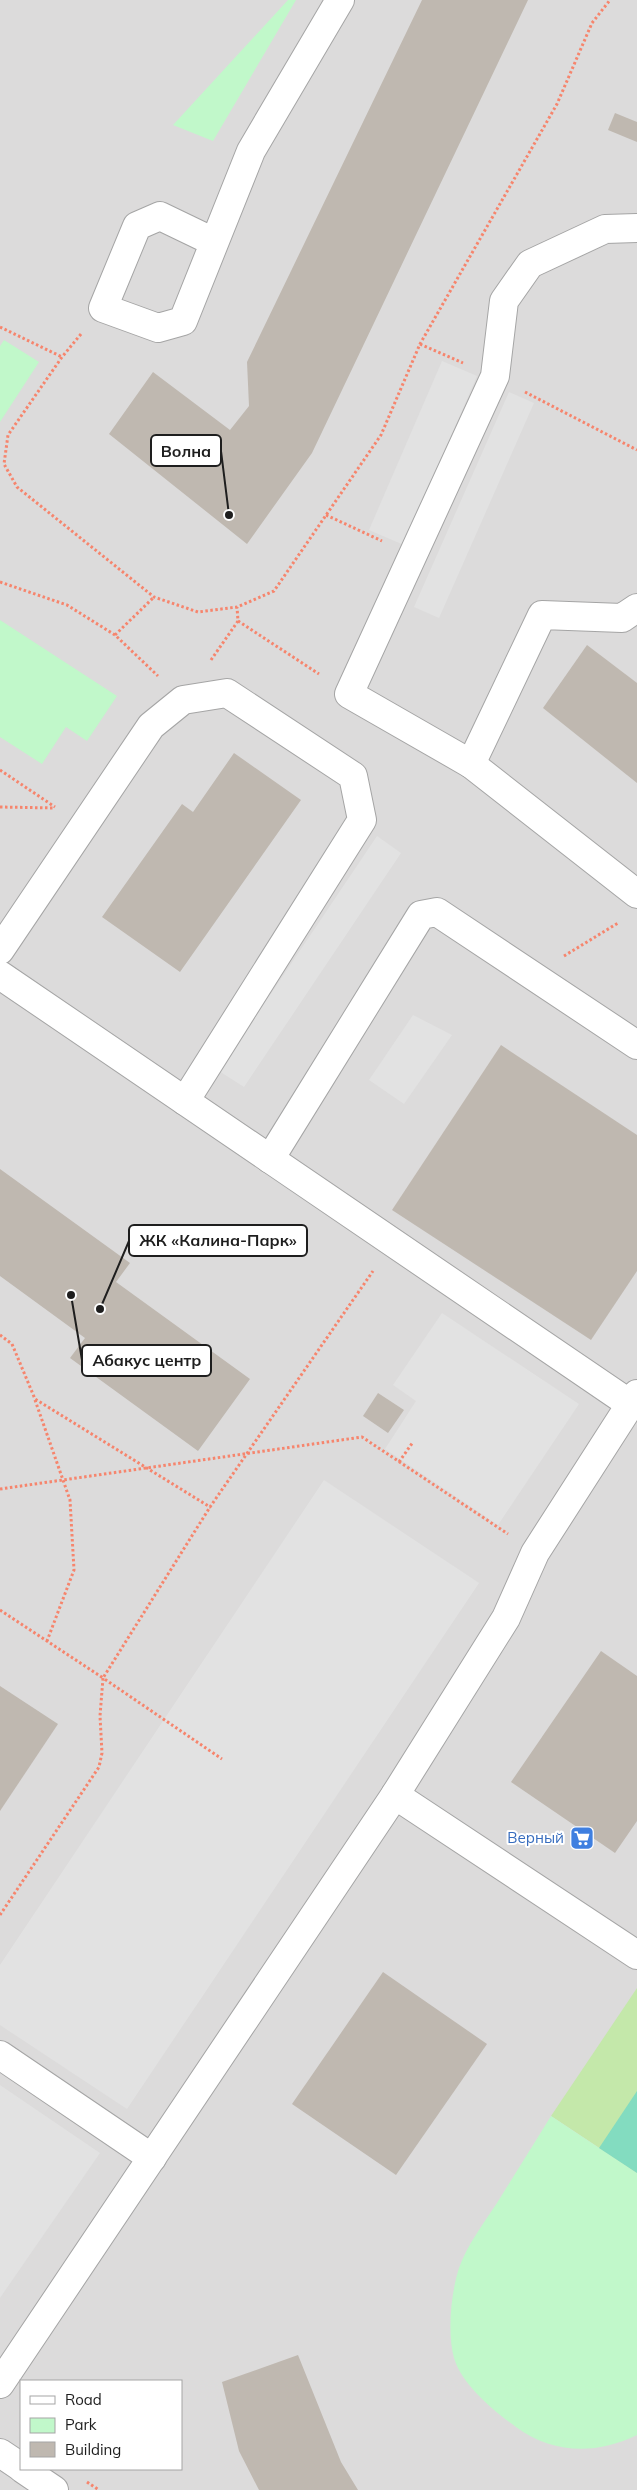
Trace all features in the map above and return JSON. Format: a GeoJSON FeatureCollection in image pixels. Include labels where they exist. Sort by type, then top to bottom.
{"type":"FeatureCollection","features":[{"type":"Feature","properties":{"kind":"lane"},"geometry":{"type":"LineString","coordinates":[[214,242],[160,216],[137,226],[103,308],[158,328],[183,321],[251,151],[340,0]]}},
{"type":"Feature","properties":{"kind":"lane"},"geometry":{"type":"LineString","coordinates":[[637,228],[605,229],[530,264],[504,301],[495,376],[349,694],[471,764],[637,894]]}},
{"type":"Feature","properties":{"kind":"lane"},"geometry":{"type":"LineString","coordinates":[[471,764],[542,615],[622,618],[637,608]]}},
{"type":"Feature","properties":{"kind":"lane"},"geometry":{"type":"LineString","coordinates":[[0,950],[151,726],[183,700],[227,692],[353,776],[362,820],[185,1101]]}},
{"type":"Feature","properties":{"kind":"lane"},"geometry":{"type":"LineString","coordinates":[[270,1159],[422,916],[436,912],[637,1045]]}},
{"type":"Feature","properties":{"kind":"lane"},"geometry":{"type":"LineString","coordinates":[[0,975],[393,1243],[633,1399],[535,1553],[506,1618],[395,1795],[0,2384]]}},
{"type":"Feature","properties":{"kind":"lane"},"geometry":{"type":"LineString","coordinates":[[395,1795],[637,1956]]}},
{"type":"Feature","properties":{"kind":"lane"},"geometry":{"type":"LineString","coordinates":[[0,2055],[152,2158]]}},
{"type":"Feature","properties":{"kind":"lane"},"geometry":{"type":"LineString","coordinates":[[0,2453],[20,2467]]}},
{"type":"Feature","properties":{"kind":"lane"},"geometry":{"type":"LineString","coordinates":[[25,2470],[54,2490]]}},
{"type":"Feature","properties":{"kind":"path"},"geometry":{"type":"LineString","coordinates":[[103,308],[62,357],[8,435],[4,464],[17,487],[154,597],[198,612],[237,607],[274,591],[381,435],[420,344],[557,104],[592,23],[610,0]]}},
{"type":"Feature","properties":{"kind":"path"},"geometry":{"type":"LineString","coordinates":[[0,327],[62,357]]}},
{"type":"Feature","properties":{"kind":"path"},"geometry":{"type":"LineString","coordinates":[[420,344],[495,376],[637,450]]}},
{"type":"Feature","properties":{"kind":"path"},"geometry":{"type":"LineString","coordinates":[[326,515],[413,555]]}},
{"type":"Feature","properties":{"kind":"path"},"geometry":{"type":"LineString","coordinates":[[0,582],[67,605],[115,635],[183,700],[238,621],[237,607]]}},
{"type":"Feature","properties":{"kind":"path"},"geometry":{"type":"LineString","coordinates":[[115,635],[154,597]]}},
{"type":"Feature","properties":{"kind":"path"},"geometry":{"type":"LineString","coordinates":[[238,621],[349,694]]}},
{"type":"Feature","properties":{"kind":"path"},"geometry":{"type":"LineString","coordinates":[[0,770],[84,826]]}},
{"type":"Feature","properties":{"kind":"path"},"geometry":{"type":"LineString","coordinates":[[0,807],[56,808]]}},
{"type":"Feature","properties":{"kind":"path"},"geometry":{"type":"LineString","coordinates":[[535,978],[569,952],[620,921]]}},
{"type":"Feature","properties":{"kind":"path"},"geometry":{"type":"LineString","coordinates":[[0,1915],[98,1767],[102,1754],[100,1716],[103,1678],[210,1507],[393,1243]]}},
{"type":"Feature","properties":{"kind":"path"},"geometry":{"type":"LineString","coordinates":[[0,1336],[12,1344],[35,1399],[70,1500],[74,1570],[47,1641]]}},
{"type":"Feature","properties":{"kind":"path"},"geometry":{"type":"LineString","coordinates":[[35,1399],[210,1507]]}},
{"type":"Feature","properties":{"kind":"path"},"geometry":{"type":"LineString","coordinates":[[0,1489],[362,1437],[535,1553]]}},
{"type":"Feature","properties":{"kind":"path"},"geometry":{"type":"LineString","coordinates":[[399,1462],[413,1442]]}},
{"type":"Feature","properties":{"kind":"path"},"geometry":{"type":"LineString","coordinates":[[0,1610],[222,1759]]}},
{"type":"Feature","properties":{"kind":"shaded area"},"geometry":{"type":"Polygon","coordinates":[[[0,0],[637,0],[637,2490],[0,2490],[0,0]]]}},
{"type":"Feature","properties":{"kind":"shaded area"},"geometry":{"type":"Polygon","coordinates":[[[442,361],[477,376],[404,545],[369,530],[442,361]]]}},
{"type":"Feature","properties":{"kind":"shaded area"},"geometry":{"type":"Polygon","coordinates":[[[509,392],[534,403],[439,618],[414,607],[509,392]]]}},
{"type":"Feature","properties":{"kind":"shaded area"},"geometry":{"type":"Polygon","coordinates":[[[377,836],[401,853],[244,1087],[219,1071],[377,836]]]}},
{"type":"Feature","properties":{"kind":"shaded area"},"geometry":{"type":"Polygon","coordinates":[[[413,1015],[452,1035],[404,1104],[369,1080],[413,1015]]]}},
{"type":"Feature","properties":{"kind":"shaded area"},"geometry":{"type":"Polygon","coordinates":[[[442,1313],[579,1404],[498,1525],[385,1449],[416,1401],[393,1385],[442,1313]]]}},
{"type":"Feature","properties":{"kind":"shaded area"},"geometry":{"type":"Polygon","coordinates":[[[324,1480],[479,1583],[127,2109],[0,2025],[0,1965],[324,1480]]]}},
{"type":"Feature","properties":{"kind":"shaded area"},"geometry":{"type":"Polygon","coordinates":[[[0,2085],[100,2153],[0,2298],[0,2085]]]}},
{"type":"Feature","properties":{"kind":"green space"},"geometry":{"type":"Polygon","coordinates":[[[288,0],[296,0],[213,141],[173,125],[288,0]]]}},
{"type":"Feature","properties":{"kind":"green space"},"geometry":{"type":"Polygon","coordinates":[[[4,340],[39,362],[0,422],[0,346],[4,340]]]}},
{"type":"Feature","properties":{"kind":"green space"},"geometry":{"type":"Polygon","coordinates":[[[0,620],[117,696],[87,741],[66,727],[42,764],[0,737],[0,620]]]}},
{"type":"Feature","properties":{"kind":"green space"},"geometry":{"type":"Polygon","coordinates":[[[637,1988],[637,2173],[551,2116],[637,1988]]]}},
{"type":"Feature","properties":{"kind":"green space"},"geometry":{"type":"Polygon","coordinates":[[[637,2091],[637,2173],[599,2148],[637,2091]]]}},
{"type":"Feature","properties":{"kind":"green space"},"geometry":{"type":"Polygon","coordinates":[[[551,2116],[637,2173],[637,2435],[622,2442],[606,2446],[575,2449],[560,2447],[530,2436],[498,2413],[471,2387],[458,2368],[452,2348],[450,2325],[452,2301],[462,2259],[551,2116]]]}},
{"type":"Feature","properties":{"kind":"building"},"geometry":{"type":"Polygon","coordinates":[[[422,0],[528,0],[312,453],[247,544],[109,434],[153,372],[230,430],[249,406],[247,362],[422,0]]]}},
{"type":"Feature","properties":{"kind":"building"},"geometry":{"type":"Polygon","coordinates":[[[615,113],[637,122],[637,142],[608,130],[615,113]]]}},
{"type":"Feature","properties":{"kind":"building"},"geometry":{"type":"Polygon","coordinates":[[[587,645],[637,683],[637,783],[543,708],[587,645]]]}},
{"type":"Feature","properties":{"kind":"building"},"geometry":{"type":"Polygon","coordinates":[[[234,753],[301,800],[180,972],[102,917],[182,804],[193,812],[234,753]]]}},
{"type":"Feature","properties":{"kind":"building"},"geometry":{"type":"Polygon","coordinates":[[[501,1045],[637,1135],[637,1271],[591,1340],[392,1210],[501,1045]]]}},
{"type":"Feature","properties":{"kind":"building"},"geometry":{"type":"Polygon","coordinates":[[[0,1169],[130,1263],[116,1282],[250,1379],[198,1451],[70,1358],[85,1338],[0,1276],[0,1169]]]}},
{"type":"Feature","properties":{"kind":"building"},"geometry":{"type":"Polygon","coordinates":[[[378,1393],[404,1410],[388,1433],[363,1416],[378,1393]]]}},
{"type":"Feature","properties":{"kind":"building"},"geometry":{"type":"Polygon","coordinates":[[[601,1651],[637,1676],[637,1821],[615,1853],[511,1782],[601,1651]]]}},
{"type":"Feature","properties":{"kind":"building"},"geometry":{"type":"Polygon","coordinates":[[[0,1686],[58,1724],[0,1811],[0,1686]]]}},
{"type":"Feature","properties":{"kind":"building"},"geometry":{"type":"Polygon","coordinates":[[[383,1972],[487,2044],[396,2175],[292,2104],[383,1972]]]}},
{"type":"Feature","properties":{"kind":"building"},"geometry":{"type":"Polygon","coordinates":[[[298,2355],[341,2462],[358,2490],[259,2490],[239,2451],[222,2382],[298,2355]]]}},
{"type":"Feature","properties":{"kind":"place","name":"Волна"},"geometry":{"type":"Point","coordinates":[229,515]}},
{"type":"Feature","properties":{"kind":"place","name":"Абакус центр"},"geometry":{"type":"Point","coordinates":[71,1295]}},
{"type":"Feature","properties":{"kind":"place","name":"ЖК «Калина-Парк»"},"geometry":{"type":"Point","coordinates":[100,1309]}},
{"type":"Feature","properties":{"kind":"place","name":"Верный"},"geometry":{"type":"Point","coordinates":[582,1838]}}]}
